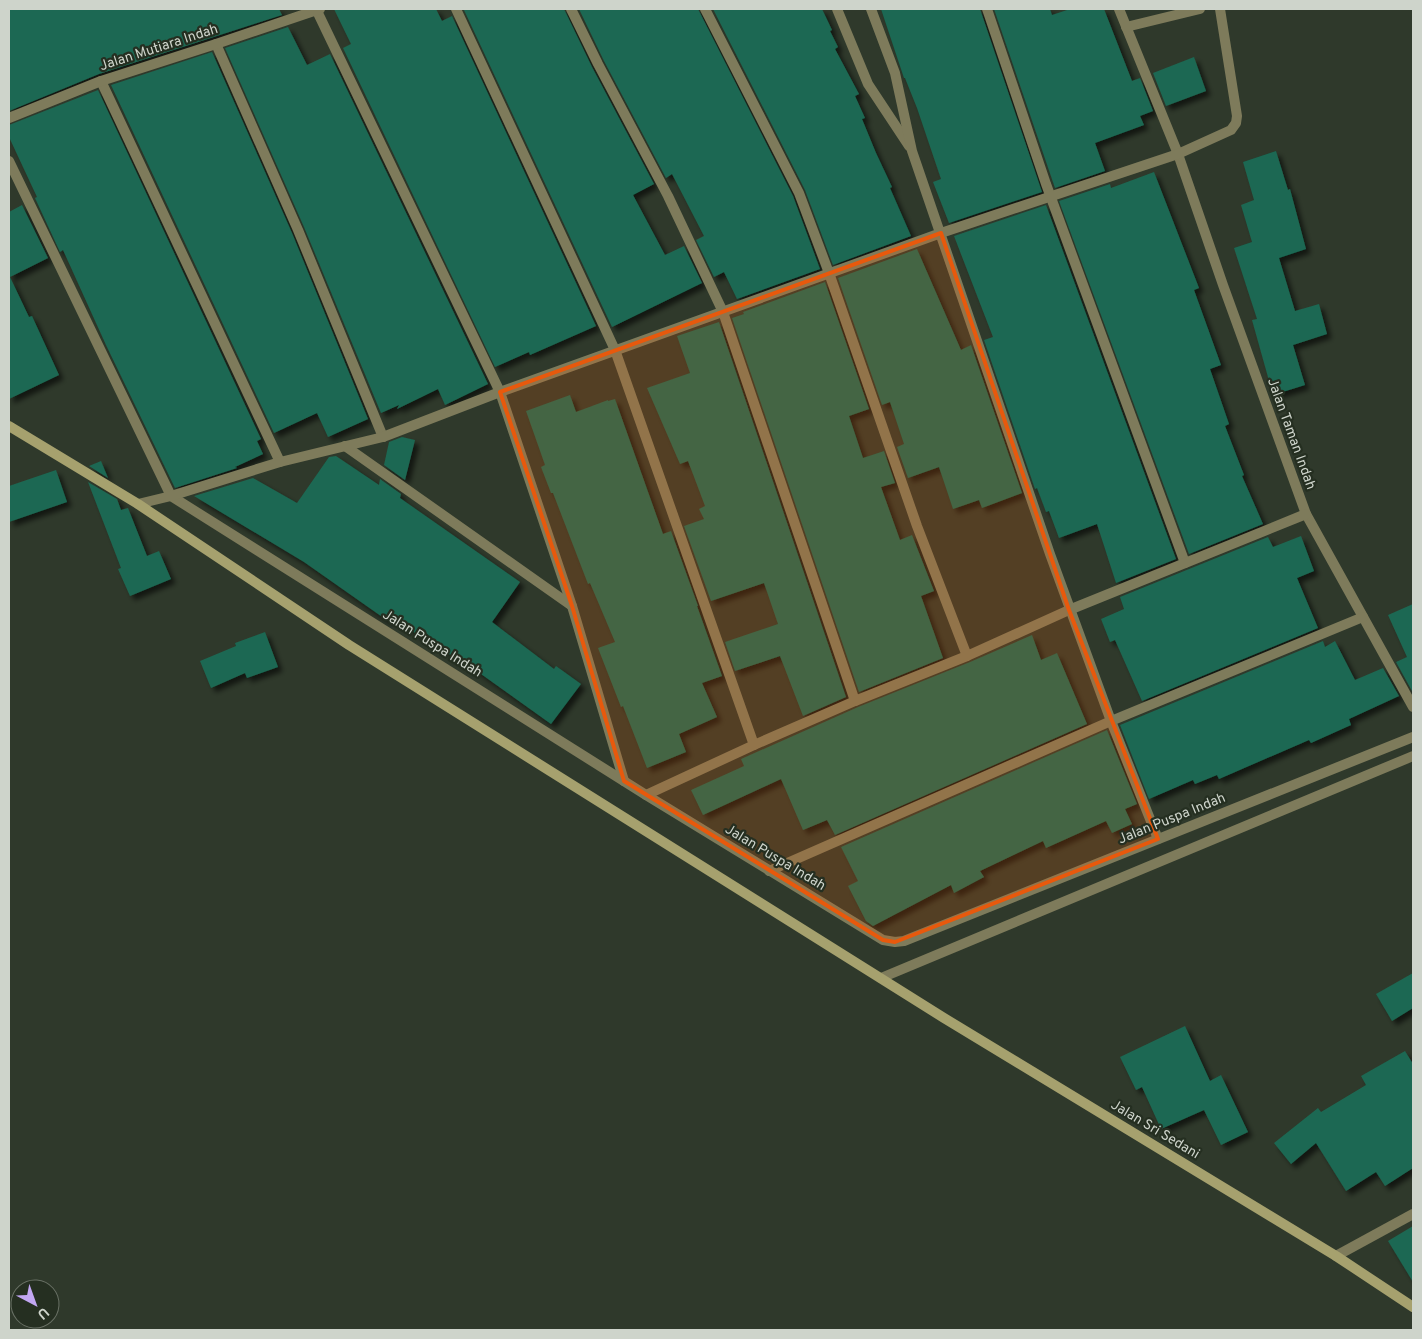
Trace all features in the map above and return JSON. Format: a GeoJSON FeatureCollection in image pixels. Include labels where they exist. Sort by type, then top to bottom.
{"type":"FeatureCollection","features":[{"type":"Feature","properties":{"kind":"street"},"geometry":{"type":"LineString","coordinates":[[317,9],[500,392],[572,606],[624,781]]}},
{"type":"Feature","properties":{"kind":"street","name":"Jalan Mutiara Indah"},"geometry":{"type":"LineString","coordinates":[[9,118],[101,81],[317,9]]}},
{"type":"Feature","properties":{"kind":"street"},"geometry":{"type":"LineString","coordinates":[[456,9],[615,350],[754,745]]}},
{"type":"Feature","properties":{"kind":"street"},"geometry":{"type":"LineString","coordinates":[[571,9],[668,196],[723,312],[854,701]]}},
{"type":"Feature","properties":{"kind":"street"},"geometry":{"type":"LineString","coordinates":[[705,9],[799,193],[829,273],[917,526],[967,656]]}},
{"type":"Feature","properties":{"kind":"street"},"geometry":{"type":"LineString","coordinates":[[837,9],[868,84],[912,151]]}},
{"type":"Feature","properties":{"kind":"street"},"geometry":{"type":"LineString","coordinates":[[871,9],[894,73],[912,151],[1069,610],[1158,839]]}},
{"type":"Feature","properties":{"kind":"street"},"geometry":{"type":"LineString","coordinates":[[987,9],[1051,197],[1185,563]]}},
{"type":"Feature","properties":{"kind":"street","name":"Jalan Taman Indah"},"geometry":{"type":"LineString","coordinates":[[1119,9],[1178,154],[1306,514],[1413,707]]}},
{"type":"Feature","properties":{"kind":"street"},"geometry":{"type":"LineString","coordinates":[[1126,27],[1200,9]]}},
{"type":"Feature","properties":{"kind":"street"},"geometry":{"type":"LineString","coordinates":[[138,504],[280,462],[383,437],[500,392],[941,233],[1178,154],[1231,130],[1237,116],[1220,9]]}},
{"type":"Feature","properties":{"kind":"street"},"geometry":{"type":"LineString","coordinates":[[216,44],[298,230],[383,437]]}},
{"type":"Feature","properties":{"kind":"street"},"geometry":{"type":"LineString","coordinates":[[101,81],[280,462]]}},
{"type":"Feature","properties":{"kind":"street"},"geometry":{"type":"LineString","coordinates":[[9,161],[170,496]]}},
{"type":"Feature","properties":{"kind":"street","name":"Jalan Sri Sedani"},"geometry":{"type":"LineString","coordinates":[[9,426],[138,504],[358,651],[944,1018],[1336,1256],[1413,1307]]}},
{"type":"Feature","properties":{"kind":"street"},"geometry":{"type":"LineString","coordinates":[[345,446],[572,606]]}},
{"type":"Feature","properties":{"kind":"street","name":"Jalan Puspa Indah"},"geometry":{"type":"LineString","coordinates":[[170,496],[646,795],[883,940],[904,941],[1413,737]]}},
{"type":"Feature","properties":{"kind":"street"},"geometry":{"type":"LineString","coordinates":[[646,795],[854,701],[967,656],[1069,610],[1306,514]]}},
{"type":"Feature","properties":{"kind":"street"},"geometry":{"type":"LineString","coordinates":[[769,871],[1111,721],[1363,618]]}},
{"type":"Feature","properties":{"kind":"street"},"geometry":{"type":"LineString","coordinates":[[881,978],[1413,756]]}},
{"type":"Feature","properties":{"kind":"street"},"geometry":{"type":"LineString","coordinates":[[1336,1256],[1413,1214]]}},
{"type":"Feature","properties":{"kind":"highlighted area"},"geometry":{"type":"Polygon","coordinates":[[[941,233],[1069,610],[1158,839],[895,942],[883,940],[624,781],[572,606],[500,392],[941,233]]]}},
{"type":"Feature","properties":{"kind":"building"},"geometry":{"type":"Polygon","coordinates":[[[9,9],[279,9],[282,15],[99,74],[9,111],[9,9]]]}},
{"type":"Feature","properties":{"kind":"building"},"geometry":{"type":"Polygon","coordinates":[[[334,9],[436,9],[442,21],[452,16],[596,326],[530,355],[529,352],[495,367],[343,48],[351,44],[334,9]]]}},
{"type":"Feature","properties":{"kind":"building"},"geometry":{"type":"Polygon","coordinates":[[[564,9],[592,67],[654,184],[633,195],[665,255],[684,246],[702,283],[612,327],[464,10],[564,9]]]}},
{"type":"Feature","properties":{"kind":"building"},"geometry":{"type":"Polygon","coordinates":[[[579,9],[698,9],[793,196],[820,269],[737,299],[724,272],[714,277],[696,240],[704,236],[672,174],[666,178],[604,61],[579,9]]]}},
{"type":"Feature","properties":{"kind":"building"},"geometry":{"type":"Polygon","coordinates":[[[713,9],[822,9],[838,47],[835,49],[859,94],[855,96],[865,118],[862,119],[911,236],[833,265],[805,190],[713,9]]]}},
{"type":"Feature","properties":{"kind":"building"},"geometry":{"type":"Polygon","coordinates":[[[881,9],[980,9],[1042,192],[949,223],[933,182],[941,179],[881,9]]]}},
{"type":"Feature","properties":{"kind":"building"},"geometry":{"type":"Polygon","coordinates":[[[994,9],[1050,9],[1052,15],[1070,9],[1104,9],[1132,81],[1140,78],[1153,111],[1140,116],[1144,125],[1095,143],[1105,171],[1055,188],[994,9]]]}},
{"type":"Feature","properties":{"kind":"building"},"geometry":{"type":"Polygon","coordinates":[[[288,27],[307,65],[330,54],[488,384],[445,405],[438,389],[397,409],[399,405],[381,413],[304,227],[225,48],[288,27]]]}},
{"type":"Feature","properties":{"kind":"building"},"geometry":{"type":"Polygon","coordinates":[[[212,52],[292,233],[368,419],[328,437],[317,413],[274,433],[111,85],[212,52]]]}},
{"type":"Feature","properties":{"kind":"building"},"geometry":{"type":"Polygon","coordinates":[[[1194,57],[1206,91],[1166,106],[1153,73],[1194,57]]]}},
{"type":"Feature","properties":{"kind":"building"},"geometry":{"type":"Polygon","coordinates":[[[98,90],[261,439],[257,441],[263,454],[235,467],[237,468],[175,488],[106,345],[63,250],[60,252],[9,137],[9,125],[98,90]]]}},
{"type":"Feature","properties":{"kind":"building"},"geometry":{"type":"Polygon","coordinates":[[[1276,151],[1288,190],[1290,189],[1306,249],[1279,258],[1295,311],[1319,304],[1327,334],[1293,345],[1305,385],[1273,395],[1252,320],[1257,319],[1234,248],[1252,242],[1241,205],[1254,200],[1243,162],[1276,151]]]}},
{"type":"Feature","properties":{"kind":"building"},"geometry":{"type":"Polygon","coordinates":[[[1154,172],[1199,288],[1194,290],[1221,365],[1210,369],[1229,424],[1225,426],[1244,475],[1242,476],[1263,524],[1189,554],[1059,201],[1110,184],[1111,188],[1154,172]]]}},
{"type":"Feature","properties":{"kind":"building"},"geometry":{"type":"Polygon","coordinates":[[[22,205],[48,258],[10,277],[29,317],[32,316],[59,375],[9,399],[9,212],[22,205]]]}},
{"type":"Feature","properties":{"kind":"building"},"geometry":{"type":"Polygon","coordinates":[[[1046,205],[1176,559],[1116,583],[1097,524],[1059,538],[1049,511],[1046,512],[1037,488],[1035,489],[984,340],[993,337],[954,236],[1046,205]]]}},
{"type":"Feature","properties":{"kind":"building"},"geometry":{"type":"Polygon","coordinates":[[[917,249],[961,350],[971,345],[1022,493],[982,508],[979,500],[953,509],[939,467],[908,478],[897,447],[904,444],[890,402],[882,405],[838,278],[917,249]]]}},
{"type":"Feature","properties":{"kind":"building"},"geometry":{"type":"Polygon","coordinates":[[[825,282],[869,409],[849,416],[863,458],[884,451],[895,483],[881,487],[900,540],[912,535],[934,591],[921,596],[943,658],[859,692],[732,318],[744,314],[743,312],[825,282]]]}},
{"type":"Feature","properties":{"kind":"building"},"geometry":{"type":"Polygon","coordinates":[[[719,322],[846,697],[803,716],[780,656],[735,671],[725,642],[778,624],[764,583],[711,601],[684,526],[704,519],[699,509],[705,506],[688,461],[680,464],[647,388],[690,373],[677,336],[719,322]]]}},
{"type":"Feature","properties":{"kind":"building"},"geometry":{"type":"Polygon","coordinates":[[[570,395],[576,412],[615,399],[663,534],[671,531],[722,676],[702,683],[717,717],[679,734],[686,752],[647,768],[598,648],[615,642],[590,583],[588,584],[553,493],[551,493],[541,467],[545,465],[526,411],[570,395]]]}},
{"type":"Feature","properties":{"kind":"building"},"geometry":{"type":"Polygon","coordinates":[[[402,437],[415,440],[405,480],[384,465],[389,442],[402,437]]]}},
{"type":"Feature","properties":{"kind":"building"},"geometry":{"type":"Polygon","coordinates":[[[336,456],[379,485],[380,479],[401,494],[400,498],[520,582],[492,622],[554,669],[556,666],[581,684],[551,724],[421,634],[419,636],[392,616],[388,621],[304,562],[194,496],[253,478],[297,503],[329,457],[336,456]]]}},
{"type":"Feature","properties":{"kind":"building"},"geometry":{"type":"Polygon","coordinates":[[[101,461],[108,478],[89,466],[101,461]]]}},
{"type":"Feature","properties":{"kind":"building"},"geometry":{"type":"Polygon","coordinates":[[[56,470],[67,502],[9,522],[9,486],[56,470]]]}},
{"type":"Feature","properties":{"kind":"building"},"geometry":{"type":"Polygon","coordinates":[[[88,482],[117,499],[121,510],[128,508],[147,556],[159,551],[171,579],[130,596],[118,569],[121,568],[88,482]]]}},
{"type":"Feature","properties":{"kind":"building"},"geometry":{"type":"Polygon","coordinates":[[[1301,536],[1314,571],[1297,578],[1318,628],[1142,701],[1115,640],[1110,642],[1101,619],[1124,609],[1120,597],[1268,537],[1273,547],[1301,536]]]}},
{"type":"Feature","properties":{"kind":"building"},"geometry":{"type":"Polygon","coordinates":[[[1413,604],[1412,691],[1396,662],[1407,657],[1388,615],[1413,604]]]}},
{"type":"Feature","properties":{"kind":"building"},"geometry":{"type":"Polygon","coordinates":[[[265,632],[278,667],[247,678],[245,673],[211,688],[200,661],[236,646],[235,643],[265,632]]]}},
{"type":"Feature","properties":{"kind":"building"},"geometry":{"type":"Polygon","coordinates":[[[1032,635],[1041,660],[1057,653],[1087,724],[835,835],[827,820],[803,830],[781,779],[703,815],[691,790],[744,766],[741,759],[858,707],[1032,635]]]}},
{"type":"Feature","properties":{"kind":"building"},"geometry":{"type":"Polygon","coordinates":[[[1323,641],[1325,647],[1335,641],[1355,680],[1383,668],[1399,696],[1349,719],[1351,725],[1311,743],[1309,740],[1219,779],[1217,775],[1195,784],[1193,780],[1149,799],[1120,725],[1323,641]]]}},
{"type":"Feature","properties":{"kind":"building"},"geometry":{"type":"Polygon","coordinates":[[[1107,730],[1137,804],[1125,809],[1132,824],[1112,833],[1106,821],[1046,848],[1043,841],[980,871],[984,877],[954,893],[951,885],[873,926],[866,921],[848,886],[858,881],[841,847],[1107,730]]]}},
{"type":"Feature","properties":{"kind":"building"},"geometry":{"type":"Polygon","coordinates":[[[1413,973],[1413,1008],[1392,1021],[1376,994],[1413,973]]]}},
{"type":"Feature","properties":{"kind":"building"},"geometry":{"type":"Polygon","coordinates":[[[1185,1026],[1210,1081],[1221,1075],[1248,1132],[1221,1145],[1204,1110],[1161,1129],[1142,1087],[1136,1090],[1120,1057],[1185,1026]]]}},
{"type":"Feature","properties":{"kind":"building"},"geometry":{"type":"Polygon","coordinates":[[[1405,1051],[1413,1064],[1413,1168],[1385,1186],[1376,1172],[1346,1191],[1316,1143],[1291,1164],[1274,1143],[1318,1108],[1321,1112],[1366,1085],[1361,1076],[1405,1051]]]}},
{"type":"Feature","properties":{"kind":"building"},"geometry":{"type":"Polygon","coordinates":[[[1413,1226],[1413,1282],[1388,1241],[1413,1226]]]}}]}
